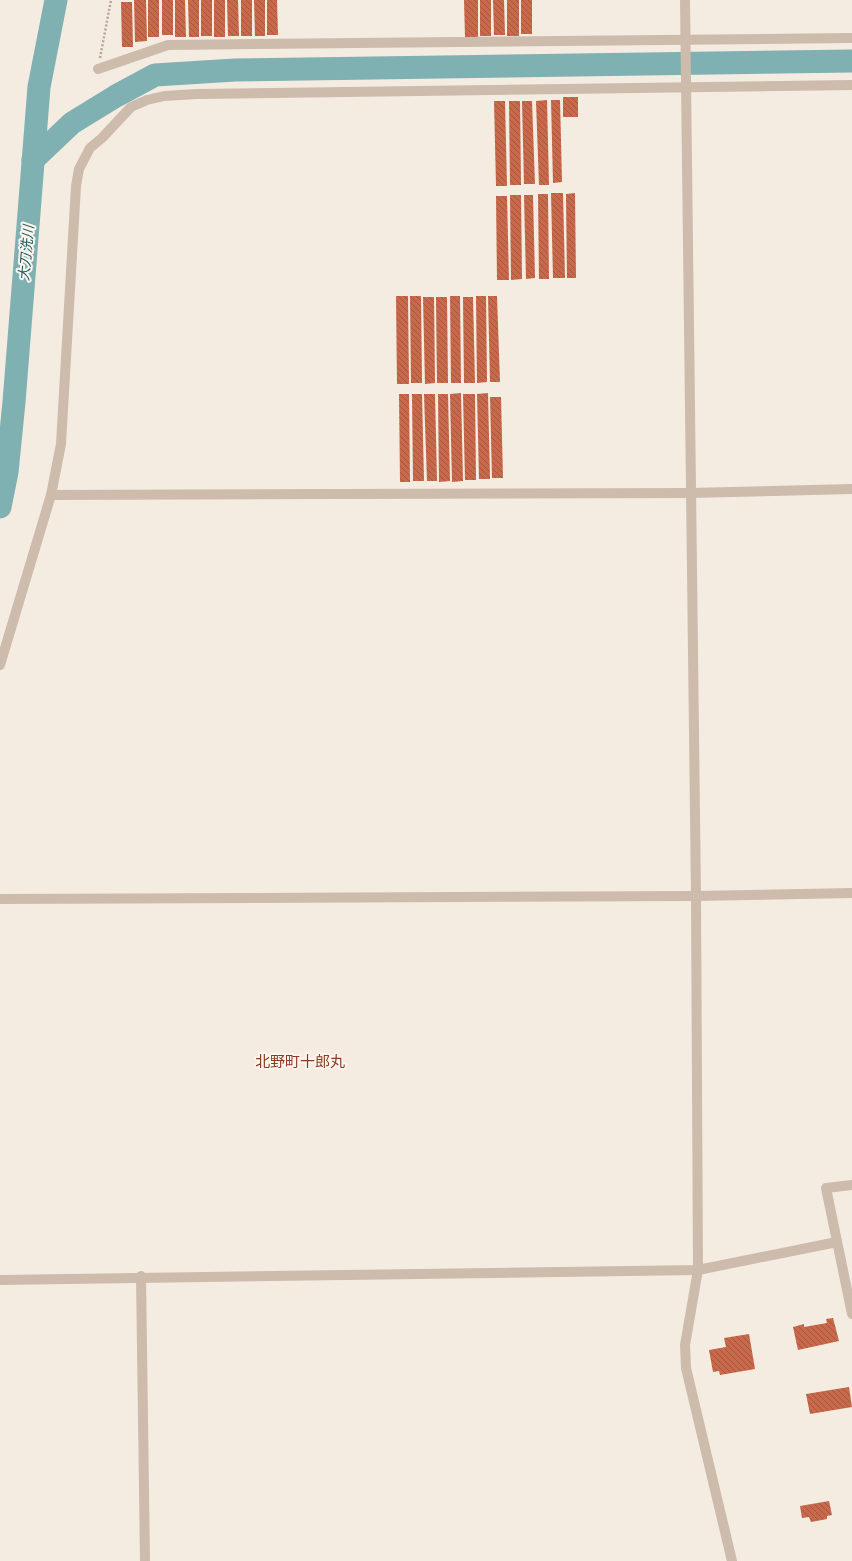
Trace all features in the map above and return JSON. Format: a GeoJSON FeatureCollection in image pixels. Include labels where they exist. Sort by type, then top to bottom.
{"type":"FeatureCollection","features":[{"type":"Feature","properties":{"kind":"street"},"geometry":{"type":"LineString","coordinates":[[685,0],[696,896],[698,1270],[685,1345],[686,1368],[732,1561]]}},
{"type":"Feature","properties":{"kind":"street"},"geometry":{"type":"LineString","coordinates":[[98,68],[168,45],[686,44],[852,38]]}},
{"type":"Feature","properties":{"kind":"street"},"geometry":{"type":"LineString","coordinates":[[0,665],[51,496],[61,444],[76,186],[79,169],[90,148],[102,138],[131,107],[147,100],[197,94],[686,85],[852,85]]}},
{"type":"Feature","properties":{"kind":"street"},"geometry":{"type":"LineString","coordinates":[[51,496],[690,493],[852,489]]}},
{"type":"Feature","properties":{"kind":"street"},"geometry":{"type":"LineString","coordinates":[[0,899],[696,896],[852,893]]}},
{"type":"Feature","properties":{"kind":"street"},"geometry":{"type":"LineString","coordinates":[[852,1185],[826,1188],[852,1314]]}},
{"type":"Feature","properties":{"kind":"street"},"geometry":{"type":"LineString","coordinates":[[0,1280],[142,1276],[698,1270],[837,1242]]}},
{"type":"Feature","properties":{"kind":"street"},"geometry":{"type":"LineString","coordinates":[[142,1276],[145,1561]]}},
{"type":"Feature","properties":{"kind":"path"},"geometry":{"type":"LineString","coordinates":[[98,68],[111,0]]}},
{"type":"Feature","properties":{"kind":"building"},"geometry":{"type":"Polygon","coordinates":[[[134,0],[146,0],[147,41],[135,42],[134,0]]]}},
{"type":"Feature","properties":{"kind":"building"},"geometry":{"type":"Polygon","coordinates":[[[148,0],[159,0],[159,37],[148,37],[148,0]]]}},
{"type":"Feature","properties":{"kind":"building"},"geometry":{"type":"Polygon","coordinates":[[[162,0],[173,0],[173,35],[162,35],[162,0]]]}},
{"type":"Feature","properties":{"kind":"building"},"geometry":{"type":"Polygon","coordinates":[[[175,0],[185,0],[186,37],[175,37],[175,0]]]}},
{"type":"Feature","properties":{"kind":"building"},"geometry":{"type":"Polygon","coordinates":[[[188,0],[199,0],[199,37],[189,37],[188,0]]]}},
{"type":"Feature","properties":{"kind":"building"},"geometry":{"type":"Polygon","coordinates":[[[201,0],[212,0],[212,36],[201,36],[201,0]]]}},
{"type":"Feature","properties":{"kind":"building"},"geometry":{"type":"Polygon","coordinates":[[[214,0],[225,0],[225,37],[214,37],[214,0]]]}},
{"type":"Feature","properties":{"kind":"building"},"geometry":{"type":"Polygon","coordinates":[[[227,0],[238,0],[239,36],[228,36],[227,0]]]}},
{"type":"Feature","properties":{"kind":"building"},"geometry":{"type":"Polygon","coordinates":[[[241,0],[252,0],[252,36],[241,36],[241,0]]]}},
{"type":"Feature","properties":{"kind":"building"},"geometry":{"type":"Polygon","coordinates":[[[254,0],[265,0],[265,36],[255,36],[254,0]]]}},
{"type":"Feature","properties":{"kind":"building"},"geometry":{"type":"Polygon","coordinates":[[[267,0],[277,0],[278,35],[267,35],[267,0]]]}},
{"type":"Feature","properties":{"kind":"building"},"geometry":{"type":"Polygon","coordinates":[[[464,0],[478,0],[478,37],[465,37],[464,0]]]}},
{"type":"Feature","properties":{"kind":"building"},"geometry":{"type":"Polygon","coordinates":[[[480,0],[491,0],[491,36],[480,36],[480,0]]]}},
{"type":"Feature","properties":{"kind":"building"},"geometry":{"type":"Polygon","coordinates":[[[493,0],[504,0],[505,35],[494,35],[493,0]]]}},
{"type":"Feature","properties":{"kind":"building"},"geometry":{"type":"Polygon","coordinates":[[[507,0],[519,0],[519,36],[507,36],[507,0]]]}},
{"type":"Feature","properties":{"kind":"building"},"geometry":{"type":"Polygon","coordinates":[[[521,0],[532,0],[532,34],[521,34],[521,0]]]}},
{"type":"Feature","properties":{"kind":"building"},"geometry":{"type":"Polygon","coordinates":[[[121,2],[132,2],[133,47],[122,47],[121,2]]]}},
{"type":"Feature","properties":{"kind":"building"},"geometry":{"type":"Polygon","coordinates":[[[563,97],[578,97],[578,117],[563,117],[563,97]]]}},
{"type":"Feature","properties":{"kind":"building"},"geometry":{"type":"Polygon","coordinates":[[[547,100],[549,185],[539,185],[536,101],[547,100]]]}},
{"type":"Feature","properties":{"kind":"building"},"geometry":{"type":"Polygon","coordinates":[[[551,100],[560,100],[562,182],[553,183],[551,100]]]}},
{"type":"Feature","properties":{"kind":"building"},"geometry":{"type":"Polygon","coordinates":[[[494,101],[505,101],[507,186],[496,186],[494,101]]]}},
{"type":"Feature","properties":{"kind":"building"},"geometry":{"type":"Polygon","coordinates":[[[509,101],[520,101],[521,185],[510,185],[509,101]]]}},
{"type":"Feature","properties":{"kind":"building"},"geometry":{"type":"Polygon","coordinates":[[[522,101],[532,101],[535,184],[524,184],[522,101]]]}},
{"type":"Feature","properties":{"kind":"building"},"geometry":{"type":"Polygon","coordinates":[[[551,193],[563,193],[565,278],[553,278],[551,193]]]}},
{"type":"Feature","properties":{"kind":"building"},"geometry":{"type":"Polygon","coordinates":[[[575,193],[576,278],[567,278],[566,194],[575,193]]]}},
{"type":"Feature","properties":{"kind":"building"},"geometry":{"type":"Polygon","coordinates":[[[538,194],[548,194],[549,279],[539,279],[538,194]]]}},
{"type":"Feature","properties":{"kind":"building"},"geometry":{"type":"Polygon","coordinates":[[[510,195],[521,195],[522,279],[511,280],[510,195]]]}},
{"type":"Feature","properties":{"kind":"building"},"geometry":{"type":"Polygon","coordinates":[[[524,195],[533,195],[535,278],[526,279],[524,195]]]}},
{"type":"Feature","properties":{"kind":"building"},"geometry":{"type":"Polygon","coordinates":[[[496,196],[507,196],[509,280],[497,280],[496,196]]]}},
{"type":"Feature","properties":{"kind":"building"},"geometry":{"type":"Polygon","coordinates":[[[396,296],[408,296],[409,384],[397,384],[396,296]]]}},
{"type":"Feature","properties":{"kind":"building"},"geometry":{"type":"Polygon","coordinates":[[[410,296],[421,296],[422,383],[411,383],[410,296]]]}},
{"type":"Feature","properties":{"kind":"building"},"geometry":{"type":"Polygon","coordinates":[[[450,296],[460,296],[461,383],[451,383],[450,296]]]}},
{"type":"Feature","properties":{"kind":"building"},"geometry":{"type":"Polygon","coordinates":[[[476,296],[486,296],[487,382],[477,383],[476,296]]]}},
{"type":"Feature","properties":{"kind":"building"},"geometry":{"type":"Polygon","coordinates":[[[488,296],[497,296],[500,382],[490,382],[488,296]]]}},
{"type":"Feature","properties":{"kind":"building"},"geometry":{"type":"Polygon","coordinates":[[[423,297],[434,297],[435,383],[425,384],[423,297]]]}},
{"type":"Feature","properties":{"kind":"building"},"geometry":{"type":"Polygon","coordinates":[[[436,297],[447,297],[448,383],[437,383],[436,297]]]}},
{"type":"Feature","properties":{"kind":"building"},"geometry":{"type":"Polygon","coordinates":[[[463,297],[473,297],[475,383],[464,383],[463,297]]]}},
{"type":"Feature","properties":{"kind":"building"},"geometry":{"type":"Polygon","coordinates":[[[461,393],[463,481],[452,482],[450,394],[461,393]]]}},
{"type":"Feature","properties":{"kind":"building"},"geometry":{"type":"Polygon","coordinates":[[[488,393],[490,479],[479,479],[477,394],[488,393]]]}},
{"type":"Feature","properties":{"kind":"building"},"geometry":{"type":"Polygon","coordinates":[[[399,394],[409,394],[410,482],[400,482],[399,394]]]}},
{"type":"Feature","properties":{"kind":"building"},"geometry":{"type":"Polygon","coordinates":[[[412,394],[422,394],[424,481],[413,481],[412,394]]]}},
{"type":"Feature","properties":{"kind":"building"},"geometry":{"type":"Polygon","coordinates":[[[424,394],[435,394],[437,481],[427,481],[424,394]]]}},
{"type":"Feature","properties":{"kind":"building"},"geometry":{"type":"Polygon","coordinates":[[[438,394],[448,394],[450,481],[439,482],[438,394]]]}},
{"type":"Feature","properties":{"kind":"building"},"geometry":{"type":"Polygon","coordinates":[[[463,394],[475,394],[476,480],[465,480],[463,394]]]}},
{"type":"Feature","properties":{"kind":"building"},"geometry":{"type":"Polygon","coordinates":[[[490,397],[501,397],[503,478],[492,478],[490,397]]]}},
{"type":"Feature","properties":{"kind":"building"},"geometry":{"type":"Polygon","coordinates":[[[833,1318],[839,1341],[798,1350],[793,1327],[804,1324],[804,1327],[827,1323],[826,1319],[833,1318]]]}},
{"type":"Feature","properties":{"kind":"building"},"geometry":{"type":"Polygon","coordinates":[[[749,1334],[755,1369],[720,1375],[719,1371],[713,1372],[709,1350],[726,1347],[724,1338],[749,1334]]]}},
{"type":"Feature","properties":{"kind":"building"},"geometry":{"type":"Polygon","coordinates":[[[849,1387],[852,1407],[810,1414],[806,1394],[849,1387]]]}},
{"type":"Feature","properties":{"kind":"building"},"geometry":{"type":"Polygon","coordinates":[[[829,1501],[832,1515],[827,1516],[827,1519],[811,1522],[809,1517],[802,1518],[800,1506],[829,1501]]]}},
{"type":"Feature","properties":{"kind":"waterway","name":"大刀洗川"},"geometry":{"type":"LineString","coordinates":[[0,507],[7,472],[14,402],[39,87],[56,0]]}},
{"type":"Feature","properties":{"kind":"waterway"},"geometry":{"type":"LineString","coordinates":[[33,160],[72,123],[116,96],[155,75],[235,70],[852,61]]}},
{"type":"Feature","properties":{"kind":"district","name":"北野町十郎丸"},"geometry":{"type":"Point","coordinates":[300,1061]}}]}
